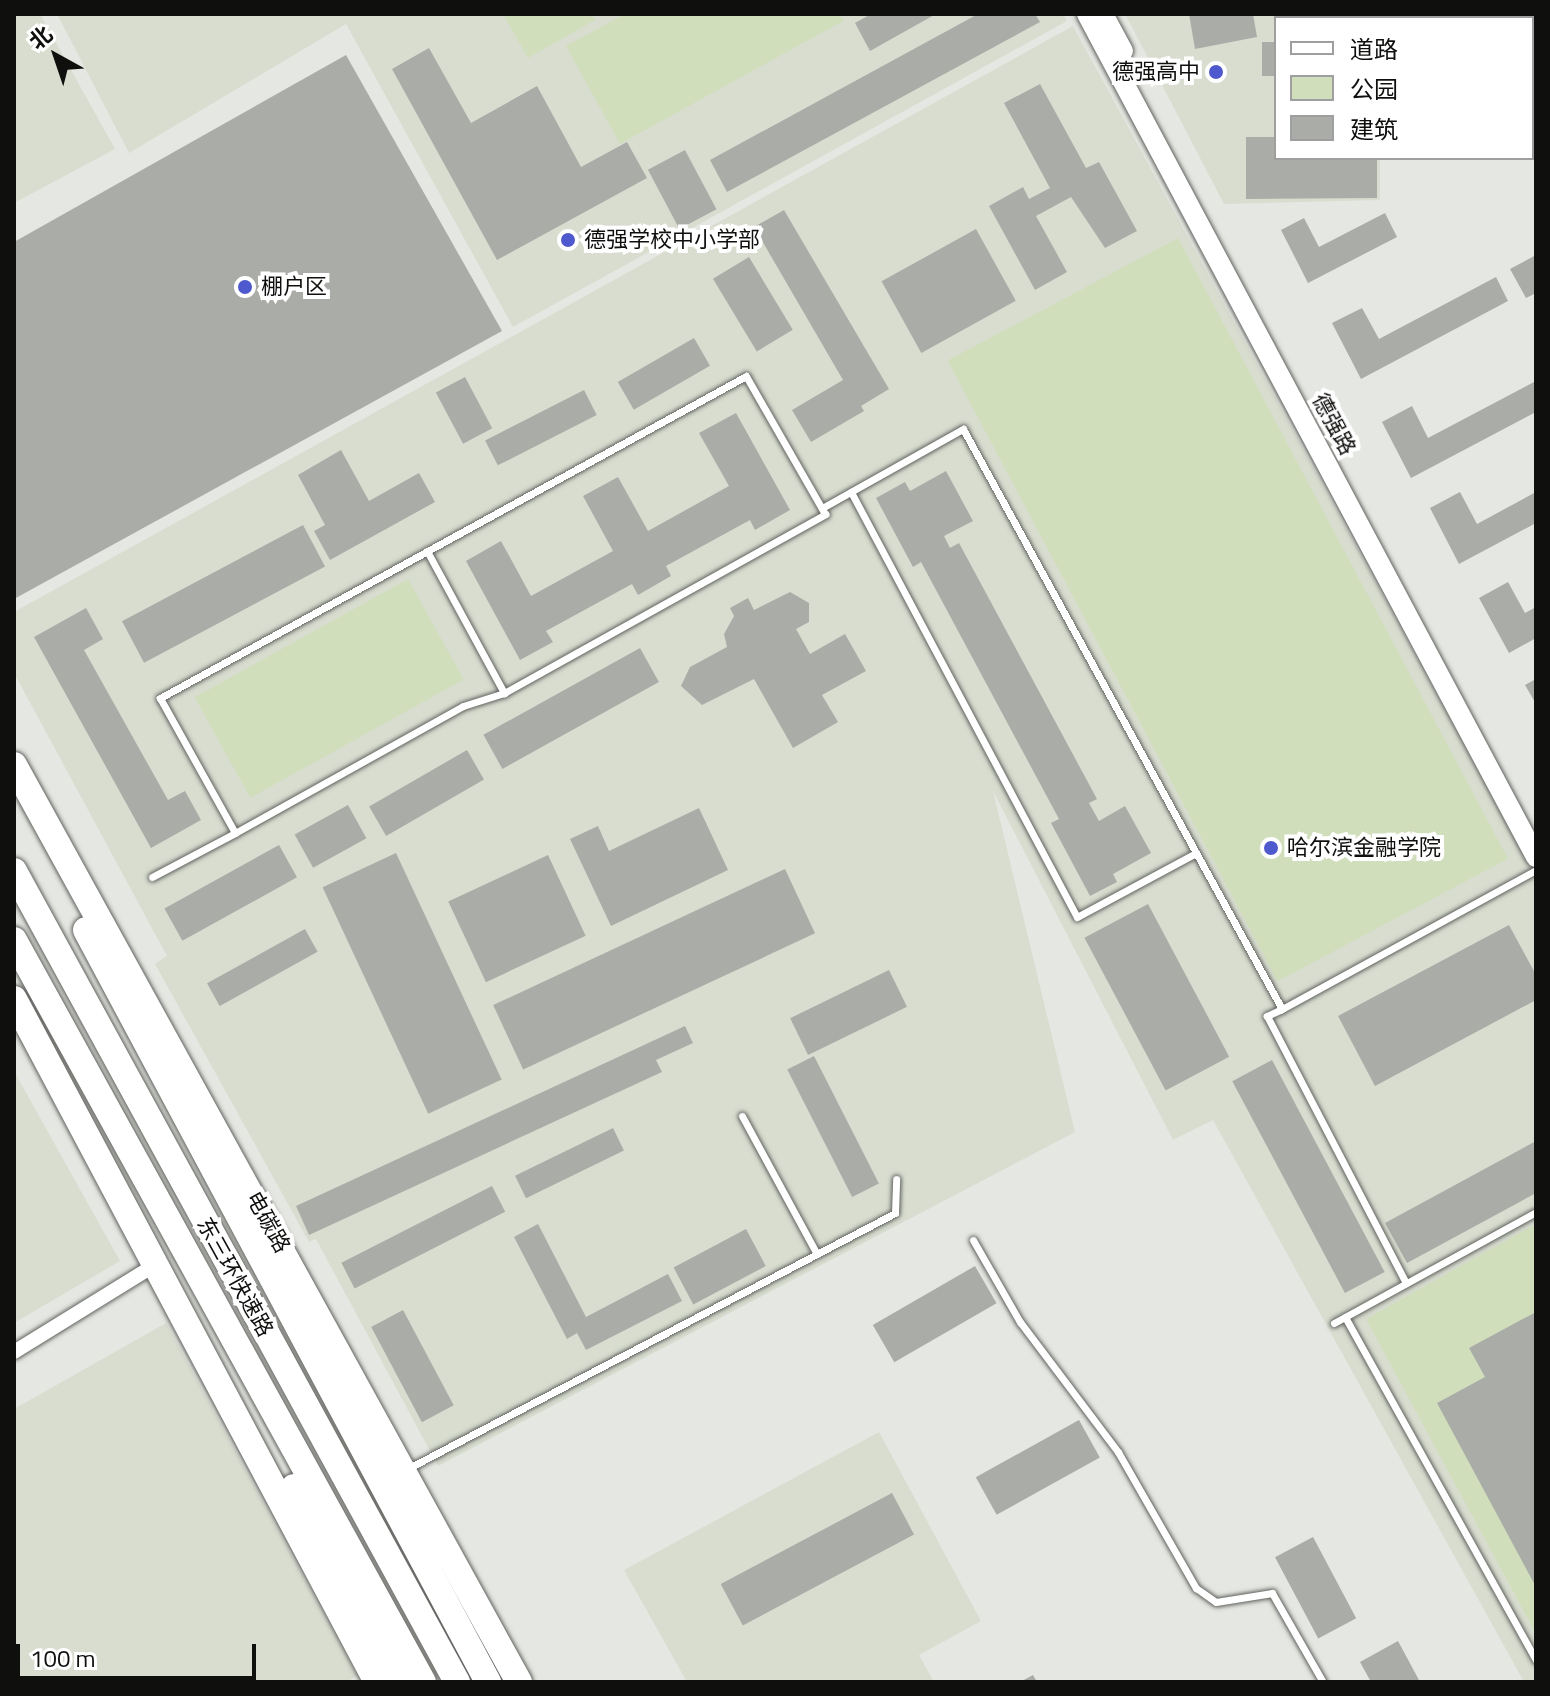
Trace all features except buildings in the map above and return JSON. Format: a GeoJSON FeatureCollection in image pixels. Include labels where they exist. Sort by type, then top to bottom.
{"type":"FeatureCollection","features":[{"type":"Feature","properties":{"kind":"highway","name":"电碳路"},"geometry":{"type":"LineString","coordinates":[[14,765],[405,1470],[519,1682]]}},
{"type":"Feature","properties":{"kind":"highway"},"geometry":{"type":"LineString","coordinates":[[14,798],[488,1682]]}},
{"type":"Feature","properties":{"kind":"highway","name":"东三环快速路"},"geometry":{"type":"LineString","coordinates":[[14,871],[457,1682]]}},
{"type":"Feature","properties":{"kind":"highway","name":"东三环快速路"},"geometry":{"type":"LineString","coordinates":[[14,940],[423,1682]]}},
{"type":"Feature","properties":{"kind":"highway"},"geometry":{"type":"LineString","coordinates":[[14,975],[400,1682]]}},
{"type":"Feature","properties":{"kind":"highway"},"geometry":{"type":"LineString","coordinates":[[14,999],[377,1682]]}},
{"type":"Feature","properties":{"kind":"street","name":"德强路"},"geometry":{"type":"LineString","coordinates":[[1087,14],[1536,857]]}},
{"type":"Feature","properties":{"kind":"street","name":"德强路"},"geometry":{"type":"LineString","coordinates":[[1103,14],[1536,833]]}},
{"type":"Feature","properties":{"kind":"street"},"geometry":{"type":"LineString","coordinates":[[14,1352],[155,1265]]}},
{"type":"Feature","properties":{"kind":"lane"},"geometry":{"type":"LineString","coordinates":[[152,877],[235,833],[463,706],[504,693],[825,514],[746,376],[160,698],[235,833]]}},
{"type":"Feature","properties":{"kind":"lane"},"geometry":{"type":"LineString","coordinates":[[822,508],[963,429],[1282,1009]]}},
{"type":"Feature","properties":{"kind":"lane"},"geometry":{"type":"LineString","coordinates":[[851,492],[1077,917],[1196,853]]}},
{"type":"Feature","properties":{"kind":"lane"},"geometry":{"type":"LineString","coordinates":[[427,551],[504,693]]}},
{"type":"Feature","properties":{"kind":"lane"},"geometry":{"type":"LineString","coordinates":[[1406,1283],[1267,1016],[1536,870]]}},
{"type":"Feature","properties":{"kind":"lane"},"geometry":{"type":"LineString","coordinates":[[742,1116],[817,1254]]}},
{"type":"Feature","properties":{"kind":"lane"},"geometry":{"type":"LineString","coordinates":[[405,1470],[895,1213],[896,1179]]}},
{"type":"Feature","properties":{"kind":"lane"},"geometry":{"type":"LineString","coordinates":[[1334,1323],[1536,1212]]}},
{"type":"Feature","properties":{"kind":"lane"},"geometry":{"type":"LineString","coordinates":[[973,1240],[1020,1322],[1118,1452],[1196,1588],[1216,1602],[1272,1593],[1323,1682]]}},
{"type":"Feature","properties":{"kind":"lane"},"geometry":{"type":"LineString","coordinates":[[1345,1317],[1536,1660]]}},
{"type":"Feature","properties":{"kind":"shaded area"},"geometry":{"type":"Polygon","coordinates":[[[14,14],[40,14],[115,149],[14,203],[14,14]]]}},
{"type":"Feature","properties":{"kind":"shaded area","name":"德强学校中小学部"},"geometry":{"type":"Polygon","coordinates":[[[57,14],[1063,14],[1067,21],[513,327],[346,24],[129,153],[57,14]]]}},
{"type":"Feature","properties":{"kind":"shaded area","name":"德强高中"},"geometry":{"type":"Polygon","coordinates":[[[1125,14],[1536,14],[1536,126],[1534,16],[1274,16],[1274,160],[1380,160],[1380,200],[1224,204],[1125,14]]]}},
{"type":"Feature","properties":{"kind":"shaded area","name":"哈尔滨金融学院"},"geometry":{"type":"Polygon","coordinates":[[[1073,26],[1536,877],[1536,1682],[1524,1682],[1213,1120],[1173,1140],[993,791],[1075,1132],[438,1466],[316,1239],[309,1242],[155,964],[167,956],[14,673],[14,612],[1073,26]]]}},
{"type":"Feature","properties":{"kind":"shaded area"},"geometry":{"type":"Polygon","coordinates":[[[14,1071],[120,1261],[14,1323],[14,1071]]]}},
{"type":"Feature","properties":{"kind":"shaded area"},"geometry":{"type":"Polygon","coordinates":[[[166,1323],[357,1676],[346,1682],[14,1682],[14,1409],[166,1323]]]}},
{"type":"Feature","properties":{"kind":"shaded area"},"geometry":{"type":"Polygon","coordinates":[[[879,1432],[981,1621],[919,1655],[934,1682],[687,1682],[624,1570],[879,1432]]]}},
{"type":"Feature","properties":{"kind":"green space"},"geometry":{"type":"Polygon","coordinates":[[[503,14],[591,14],[595,20],[528,58],[503,14]]]}},
{"type":"Feature","properties":{"kind":"green space"},"geometry":{"type":"Polygon","coordinates":[[[625,14],[840,14],[843,21],[620,144],[566,46],[625,14]]]}},
{"type":"Feature","properties":{"kind":"green space"},"geometry":{"type":"Polygon","coordinates":[[[1178,238],[1508,859],[1278,981],[948,361],[1178,238]]]}},
{"type":"Feature","properties":{"kind":"green space"},"geometry":{"type":"Polygon","coordinates":[[[408,579],[464,680],[250,798],[195,697],[408,579]]]}},
{"type":"Feature","properties":{"kind":"green space"},"geometry":{"type":"Polygon","coordinates":[[[1536,1224],[1536,1634],[1366,1319],[1536,1224]]]}},
{"type":"Feature","properties":{"kind":"place","name":"德强高中"},"geometry":{"type":"Point","coordinates":[1216,72]}},
{"type":"Feature","properties":{"kind":"place","name":"德强学校中小学部"},"geometry":{"type":"Point","coordinates":[568,240]}},
{"type":"Feature","properties":{"kind":"place","name":"棚户区"},"geometry":{"type":"Point","coordinates":[245,287]}},
{"type":"Feature","properties":{"kind":"place","name":"哈尔滨金融学院"},"geometry":{"type":"Point","coordinates":[1271,848]}}]}
